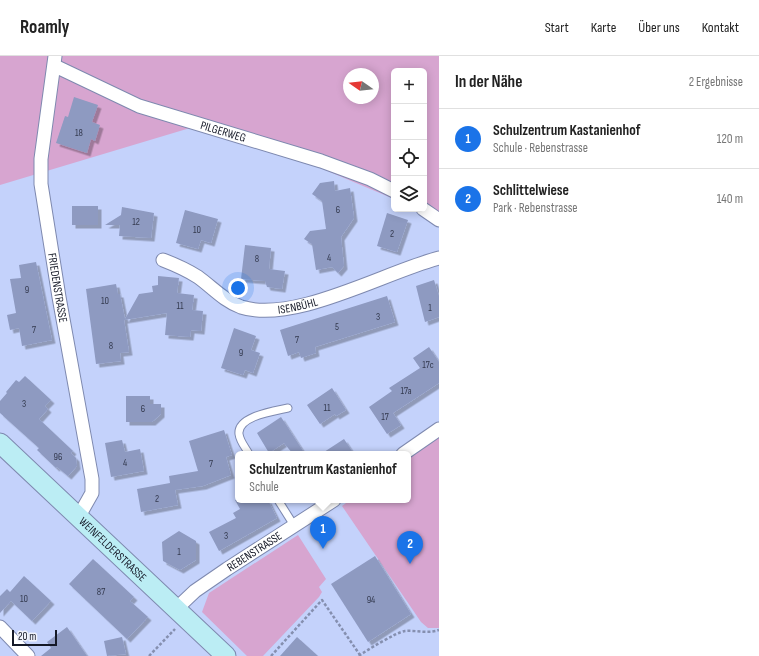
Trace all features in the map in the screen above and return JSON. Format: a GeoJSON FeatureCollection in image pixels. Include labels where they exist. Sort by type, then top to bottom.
{"type":"FeatureCollection","features":[{"type":"Feature","properties":{"kind":"main road","name":"WEINFELDERSTRASSE"},"geometry":{"type":"LineString","coordinates":[[0,442],[182,612],[226,656]]}},
{"type":"Feature","properties":{"kind":"street","name":"PILGERWEG"},"geometry":{"type":"LineString","coordinates":[[55,61],[139,106],[321,161],[370,179],[391,190]]}},
{"type":"Feature","properties":{"kind":"street","name":"FRIEDENSTRASSE"},"geometry":{"type":"LineString","coordinates":[[55,61],[44,127],[41,159],[41,184],[59,297],[92,479],[92,493],[79,516]]}},
{"type":"Feature","properties":{"kind":"street"},"geometry":{"type":"LineString","coordinates":[[427,212],[439,220]]}},
{"type":"Feature","properties":{"kind":"street","name":"ISENBÜHL"},"geometry":{"type":"LineString","coordinates":[[163,260],[186,269],[222,297],[239,306],[255,310],[272,311],[309,303],[439,258]]}},
{"type":"Feature","properties":{"kind":"street"},"geometry":{"type":"LineString","coordinates":[[407,451],[439,429]]}},
{"type":"Feature","properties":{"kind":"street","name":"REBENSTRASSE"},"geometry":{"type":"LineString","coordinates":[[182,612],[195,591],[330,503]]}},
{"type":"Feature","properties":{"kind":"street"},"geometry":{"type":"LineString","coordinates":[[0,627],[28,656]]}},
{"type":"Feature","properties":{"kind":"lane"},"geometry":{"type":"LineString","coordinates":[[247,451],[240,440],[239,433],[242,425],[247,420],[288,408]]}},
{"type":"Feature","properties":{"kind":"lane"},"geometry":{"type":"LineString","coordinates":[[280,503],[295,527]]}},
{"type":"Feature","properties":{"kind":"path"},"geometry":{"type":"LineString","coordinates":[[271,656],[322,600],[360,655],[395,633],[439,630]]}},
{"type":"Feature","properties":{"kind":"path"},"geometry":{"type":"LineString","coordinates":[[149,656],[182,612]]}},
{"type":"Feature","properties":{"kind":"shaded area"},"geometry":{"type":"Polygon","coordinates":[[[0,56],[439,56],[439,218],[427,211],[427,68],[391,68],[391,198],[202,118],[200,125],[0,185],[0,56]]]}},
{"type":"Feature","properties":{"kind":"shaded area"},"geometry":{"type":"Polygon","coordinates":[[[439,437],[439,628],[428,628],[421,622],[342,506],[346,503],[411,503],[411,457],[439,437]]]}},
{"type":"Feature","properties":{"kind":"shaded area"},"geometry":{"type":"Polygon","coordinates":[[[298,535],[326,579],[319,587],[322,592],[263,656],[247,656],[202,612],[209,593],[298,535]]]}},
{"type":"Feature","properties":{"kind":"building"},"geometry":{"type":"Polygon","coordinates":[[[74,97],[98,105],[92,122],[100,125],[95,141],[91,139],[87,153],[56,143],[65,116],[68,117],[74,97]]]}},
{"type":"Feature","properties":{"kind":"building"},"geometry":{"type":"Polygon","coordinates":[[[334,181],[335,191],[350,188],[354,218],[341,237],[344,266],[338,273],[332,267],[316,270],[312,244],[304,239],[310,231],[326,229],[322,201],[312,194],[320,183],[334,181]]]}},
{"type":"Feature","properties":{"kind":"building"},"geometry":{"type":"Polygon","coordinates":[[[72,206],[98,206],[98,225],[72,225],[72,206]]]}},
{"type":"Feature","properties":{"kind":"building"},"geometry":{"type":"Polygon","coordinates":[[[122,207],[154,213],[151,238],[119,236],[120,225],[105,225],[121,215],[122,207]]]}},
{"type":"Feature","properties":{"kind":"building"},"geometry":{"type":"Polygon","coordinates":[[[185,210],[218,219],[211,243],[201,240],[198,249],[176,243],[185,210]]]}},
{"type":"Feature","properties":{"kind":"building"},"geometry":{"type":"Polygon","coordinates":[[[387,213],[408,220],[397,252],[377,246],[387,213]]]}},
{"type":"Feature","properties":{"kind":"building"},"geometry":{"type":"Polygon","coordinates":[[[245,245],[271,248],[269,269],[285,271],[282,289],[267,287],[265,281],[241,279],[245,245]]]}},
{"type":"Feature","properties":{"kind":"building"},"geometry":{"type":"Polygon","coordinates":[[[36,262],[52,340],[22,346],[19,328],[10,330],[7,315],[16,313],[10,279],[21,278],[19,265],[36,262]]]}},
{"type":"Feature","properties":{"kind":"building"},"geometry":{"type":"Polygon","coordinates":[[[158,276],[179,278],[177,293],[194,295],[192,310],[203,311],[201,331],[191,330],[190,337],[165,335],[167,313],[124,320],[129,352],[120,353],[121,361],[96,364],[86,289],[116,284],[118,294],[120,294],[125,319],[139,294],[153,292],[152,286],[158,285],[158,276]]]}},
{"type":"Feature","properties":{"kind":"building"},"geometry":{"type":"Polygon","coordinates":[[[434,280],[439,296],[439,317],[425,322],[416,286],[434,280]]]}},
{"type":"Feature","properties":{"kind":"building"},"geometry":{"type":"Polygon","coordinates":[[[387,296],[395,322],[315,347],[316,353],[301,358],[299,352],[288,356],[280,330],[387,296]]]}},
{"type":"Feature","properties":{"kind":"building"},"geometry":{"type":"Polygon","coordinates":[[[234,328],[256,336],[251,350],[260,353],[253,373],[245,370],[243,375],[221,368],[234,328]]]}},
{"type":"Feature","properties":{"kind":"building"},"geometry":{"type":"Polygon","coordinates":[[[429,347],[439,362],[439,383],[393,413],[401,425],[387,434],[369,407],[392,391],[389,388],[420,368],[413,358],[429,347]]]}},
{"type":"Feature","properties":{"kind":"building"},"geometry":{"type":"Polygon","coordinates":[[[25,376],[51,400],[45,406],[48,409],[39,419],[73,451],[71,453],[76,458],[77,466],[68,476],[57,467],[56,468],[37,450],[39,448],[0,413],[0,401],[7,393],[6,392],[16,380],[19,382],[25,376]]]}},
{"type":"Feature","properties":{"kind":"building"},"geometry":{"type":"Polygon","coordinates":[[[332,388],[346,410],[336,416],[335,414],[320,424],[307,405],[332,388]]]}},
{"type":"Feature","properties":{"kind":"building"},"geometry":{"type":"Polygon","coordinates":[[[126,396],[150,396],[150,404],[161,404],[161,414],[152,422],[126,422],[126,396]]]}},
{"type":"Feature","properties":{"kind":"building"},"geometry":{"type":"Polygon","coordinates":[[[281,417],[303,451],[291,451],[284,443],[272,451],[268,451],[257,433],[281,417]]]}},
{"type":"Feature","properties":{"kind":"building"},"geometry":{"type":"Polygon","coordinates":[[[224,430],[232,455],[226,457],[231,475],[203,486],[175,490],[178,505],[141,512],[137,489],[170,483],[169,476],[198,471],[189,441],[224,430]]]}},
{"type":"Feature","properties":{"kind":"building"},"geometry":{"type":"Polygon","coordinates":[[[344,439],[352,451],[326,451],[344,439]]]}},
{"type":"Feature","properties":{"kind":"building"},"geometry":{"type":"Polygon","coordinates":[[[122,440],[125,452],[140,449],[144,471],[111,477],[105,443],[122,440]]]}},
{"type":"Feature","properties":{"kind":"building"},"geometry":{"type":"Polygon","coordinates":[[[237,503],[270,503],[277,518],[219,551],[209,532],[236,518],[233,513],[240,509],[237,503]]]}},
{"type":"Feature","properties":{"kind":"building"},"geometry":{"type":"Polygon","coordinates":[[[179,531],[196,541],[196,560],[180,570],[163,561],[162,542],[179,531]]]}},
{"type":"Feature","properties":{"kind":"building"},"geometry":{"type":"Polygon","coordinates":[[[375,556],[411,614],[368,642],[331,584],[375,556]]]}},
{"type":"Feature","properties":{"kind":"building"},"geometry":{"type":"Polygon","coordinates":[[[93,559],[134,597],[130,601],[148,617],[127,639],[69,584],[93,559]]]}},
{"type":"Feature","properties":{"kind":"building"},"geometry":{"type":"Polygon","coordinates":[[[24,576],[51,601],[32,621],[11,601],[0,613],[0,596],[7,589],[10,592],[24,576]]]}},
{"type":"Feature","properties":{"kind":"building"},"geometry":{"type":"Polygon","coordinates":[[[67,627],[87,656],[41,656],[51,648],[47,642],[67,627]]]}},
{"type":"Feature","properties":{"kind":"building"},"geometry":{"type":"Polygon","coordinates":[[[122,637],[126,654],[107,656],[104,641],[122,637]]]}},
{"type":"Feature","properties":{"kind":"building"},"geometry":{"type":"Polygon","coordinates":[[[297,637],[318,656],[280,656],[297,637]]]}},
{"type":"Feature","properties":{"kind":"place","name":"Schulzentrum Kastanienhof"},"geometry":{"type":"Point","coordinates":[323,549]}},
{"type":"Feature","properties":{"kind":"place","name":"Schlittelwiese"},"geometry":{"type":"Point","coordinates":[410,564]}}]}
